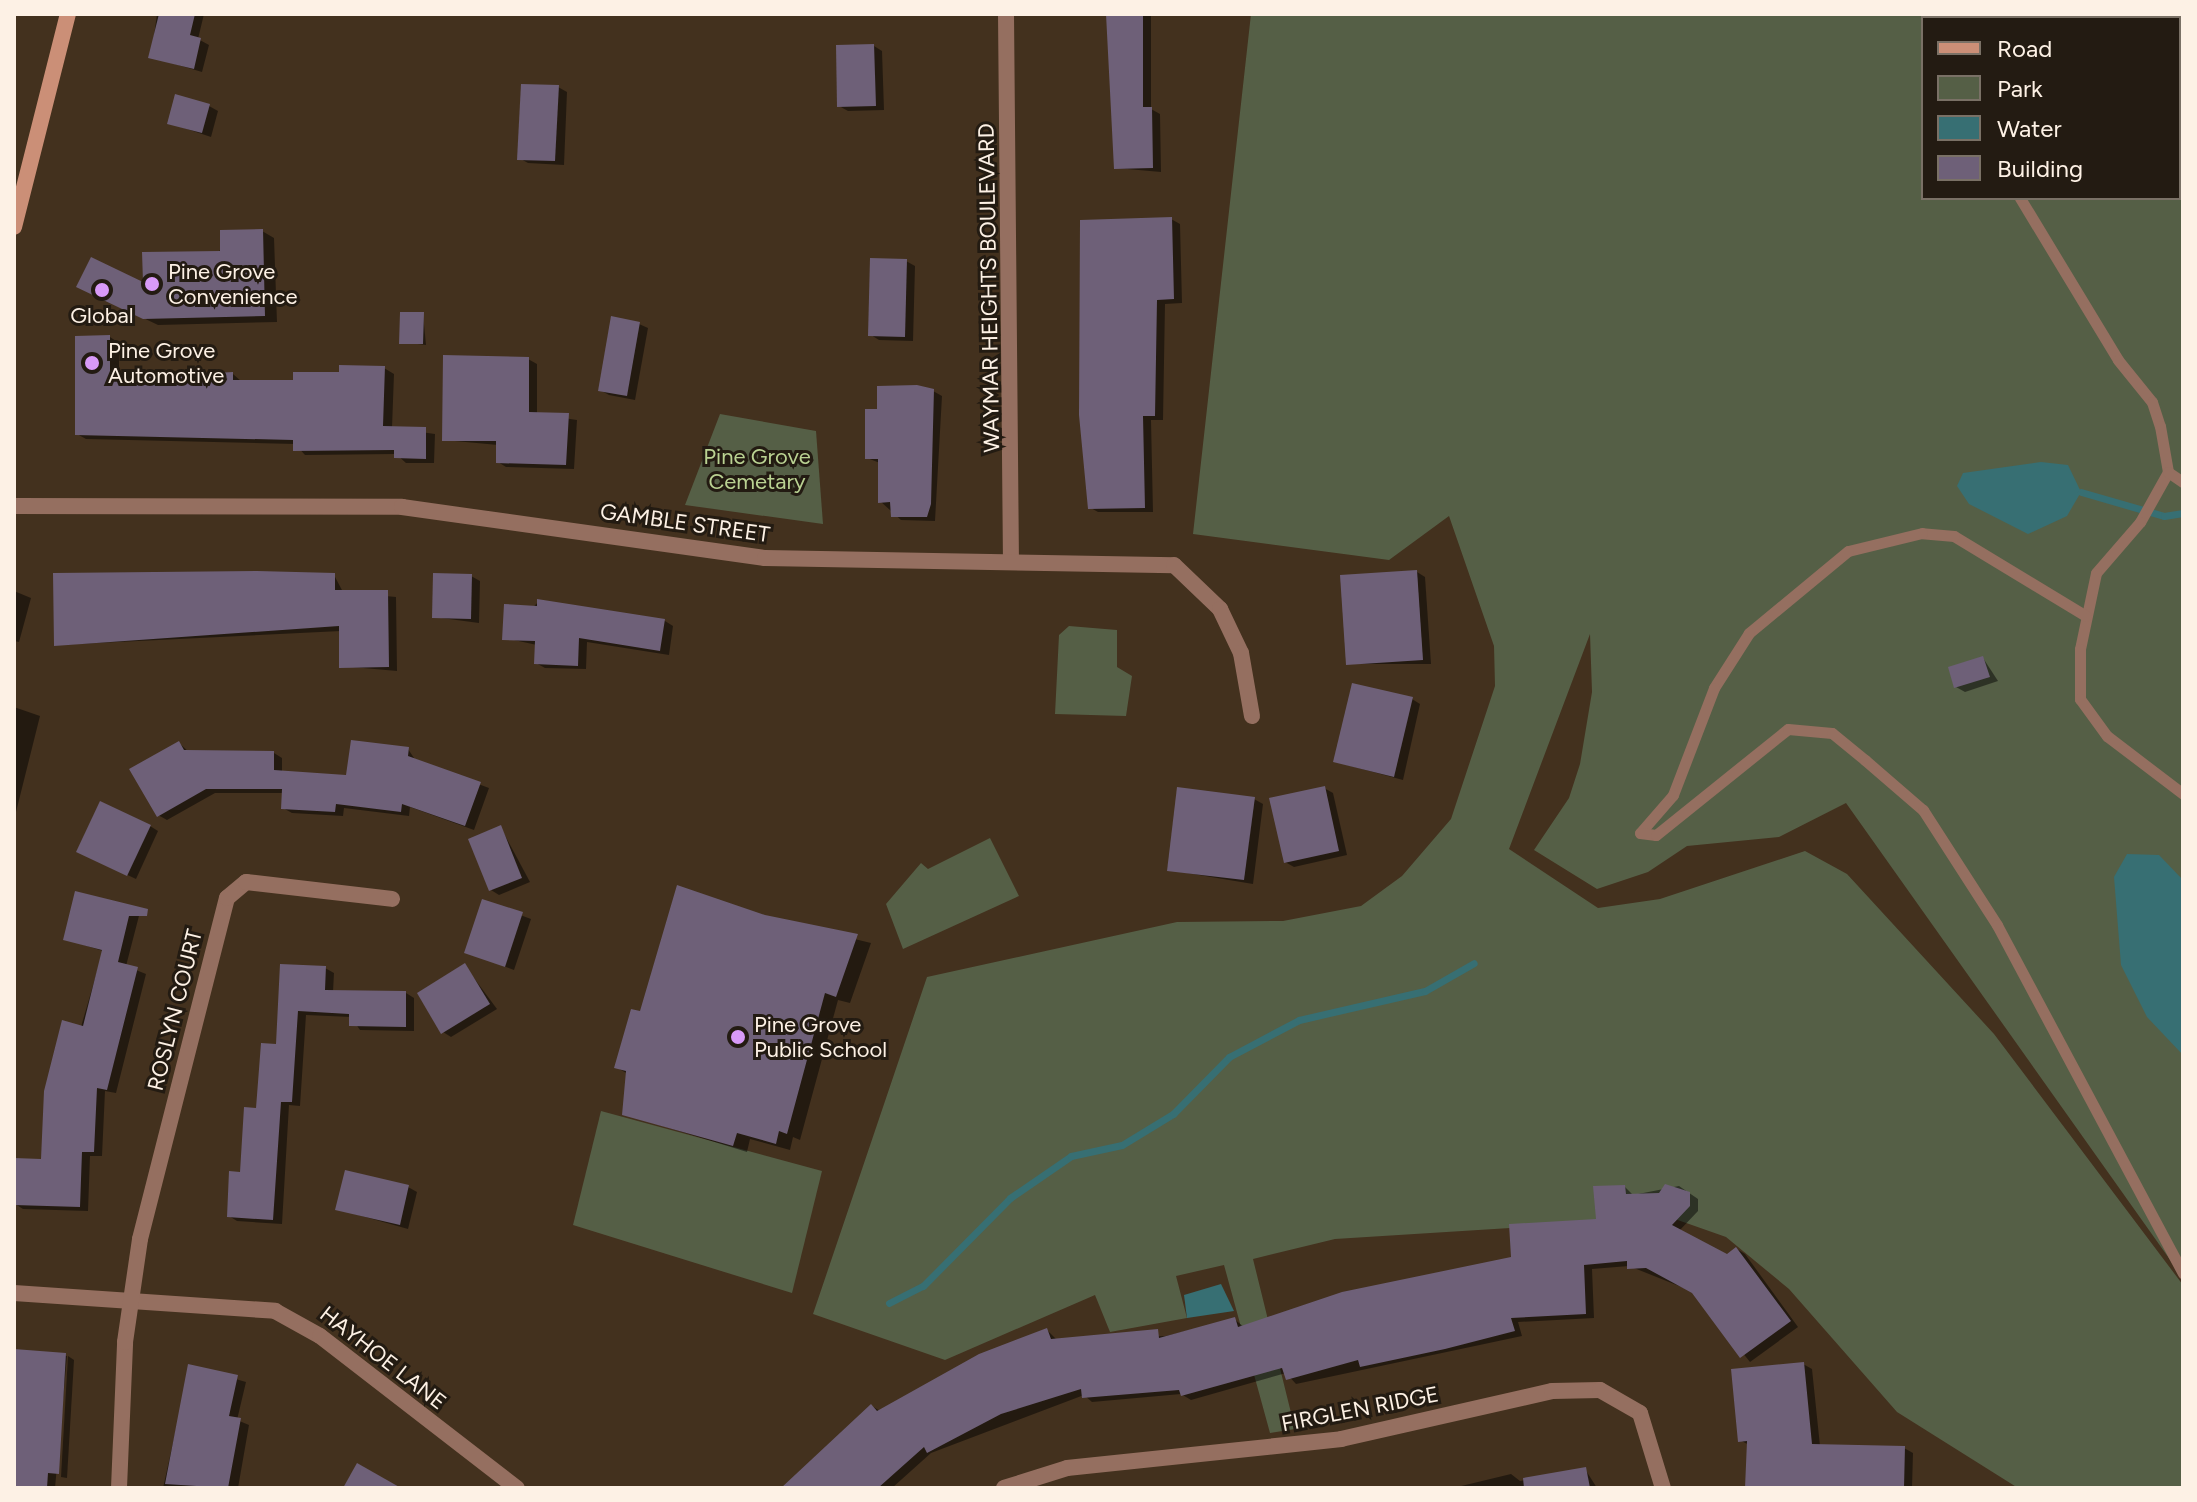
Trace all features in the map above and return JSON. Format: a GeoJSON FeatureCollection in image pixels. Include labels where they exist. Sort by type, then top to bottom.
{"type":"FeatureCollection","features":[{"type":"Feature","properties":{"kind":"main road"},"geometry":{"type":"LineString","coordinates":[[14,227],[68,14]]}},
{"type":"Feature","properties":{"kind":"street","name":"WAYMAR HEIGHTS BOULEVARD"},"geometry":{"type":"LineString","coordinates":[[1006,14],[1011,562]]}},
{"type":"Feature","properties":{"kind":"street","name":"GAMBLE STREET"},"geometry":{"type":"LineString","coordinates":[[14,506],[402,507],[765,558],[1174,565],[1220,609],[1241,653],[1252,716]]}},
{"type":"Feature","properties":{"kind":"street","name":"ROSLYN COURT"},"geometry":{"type":"LineString","coordinates":[[119,1488],[130,1300],[227,898],[246,882],[392,899]]}},
{"type":"Feature","properties":{"kind":"street","name":"HAYHOE LANE"},"geometry":{"type":"LineString","coordinates":[[14,1293],[259,1307],[290,1317],[507,1485]]}},
{"type":"Feature","properties":{"kind":"street","name":"FIRGLEN RIDGE"},"geometry":{"type":"LineString","coordinates":[[1004,1488],[1067,1468],[1341,1439],[1552,1391],[1600,1390],[1640,1413],[1663,1488]]}},
{"type":"Feature","properties":{"kind":"lane"},"geometry":{"type":"LineString","coordinates":[[2021,200],[2118,360],[2152,402],[2176,477],[2155,496],[2140,522],[2096,573],[2086,616],[2080,699],[2107,736],[2183,794]]}},
{"type":"Feature","properties":{"kind":"lane"},"geometry":{"type":"LineString","coordinates":[[2086,616],[1954,536],[1922,533],[1848,551],[1749,633],[1714,688],[1673,795],[1640,833],[1656,835],[1788,729],[1832,733],[1923,810],[1997,925],[2183,1274]]}},
{"type":"Feature","properties":{"kind":"green space"},"geometry":{"type":"Polygon","coordinates":[[[1251,14],[2183,14],[2183,1278],[1846,803],[1779,837],[1687,846],[1648,872],[1597,889],[1534,850],[1569,798],[1580,764],[1592,692],[1590,634],[1509,849],[1598,908],[1660,899],[1805,851],[1847,874],[1994,1034],[2183,1285],[2183,1488],[2018,1488],[1897,1412],[1789,1289],[1726,1237],[1672,1218],[1335,1239],[1253,1259],[1295,1429],[1270,1433],[1224,1265],[1176,1276],[1187,1318],[1110,1332],[1095,1295],[945,1360],[813,1314],[927,977],[1177,922],[1283,921],[1361,906],[1402,876],[1451,819],[1495,686],[1494,646],[1449,516],[1389,560],[1193,534],[1251,14]]]}},
{"type":"Feature","properties":{"kind":"green space","name":"Pine Grove Cemetary"},"geometry":{"type":"Polygon","coordinates":[[[720,414],[816,431],[823,524],[685,505],[720,414]]]}},
{"type":"Feature","properties":{"kind":"green space"},"geometry":{"type":"Polygon","coordinates":[[[1069,626],[1117,630],[1117,667],[1132,676],[1126,716],[1055,714],[1059,635],[1069,626]]]}},
{"type":"Feature","properties":{"kind":"green space"},"geometry":{"type":"Polygon","coordinates":[[[990,838],[1019,896],[903,949],[886,904],[921,863],[928,869],[990,838]]]}},
{"type":"Feature","properties":{"kind":"green space"},"geometry":{"type":"Polygon","coordinates":[[[601,1111],[822,1171],[792,1293],[573,1225],[601,1111]]]}},
{"type":"Feature","properties":{"kind":"water"},"geometry":{"type":"Polygon","coordinates":[[[2041,462],[2068,465],[2081,492],[2067,516],[2028,534],[1969,504],[1957,486],[1963,473],[2041,462]]]}},
{"type":"Feature","properties":{"kind":"water"},"geometry":{"type":"Polygon","coordinates":[[[2127,854],[2159,855],[2183,880],[2183,1055],[2147,1017],[2121,965],[2114,877],[2127,854]]]}},
{"type":"Feature","properties":{"kind":"water"},"geometry":{"type":"Polygon","coordinates":[[[1221,1284],[1234,1311],[1187,1318],[1184,1295],[1221,1284]]]}},
{"type":"Feature","properties":{"kind":"building"},"geometry":{"type":"Polygon","coordinates":[[[159,14],[195,14],[190,35],[201,38],[194,69],[148,58],[159,14]]]}},
{"type":"Feature","properties":{"kind":"building"},"geometry":{"type":"Polygon","coordinates":[[[1106,14],[1143,14],[1143,107],[1152,107],[1153,168],[1114,169],[1106,14]]]}},
{"type":"Feature","properties":{"kind":"building"},"geometry":{"type":"Polygon","coordinates":[[[874,44],[876,106],[837,107],[836,45],[874,44]]]}},
{"type":"Feature","properties":{"kind":"building"},"geometry":{"type":"Polygon","coordinates":[[[521,84],[559,85],[555,161],[517,160],[521,84]]]}},
{"type":"Feature","properties":{"kind":"building"},"geometry":{"type":"Polygon","coordinates":[[[175,94],[210,104],[202,133],[167,124],[175,94]]]}},
{"type":"Feature","properties":{"kind":"building"},"geometry":{"type":"Polygon","coordinates":[[[1172,217],[1174,299],[1157,300],[1155,416],[1143,416],[1145,508],[1088,509],[1079,415],[1080,220],[1172,217]]]}},
{"type":"Feature","properties":{"kind":"building"},"geometry":{"type":"Polygon","coordinates":[[[263,229],[265,316],[143,319],[76,287],[91,257],[143,282],[142,252],[220,251],[220,230],[263,229]]]}},
{"type":"Feature","properties":{"kind":"building"},"geometry":{"type":"Polygon","coordinates":[[[870,258],[907,259],[905,337],[868,336],[870,258]]]}},
{"type":"Feature","properties":{"kind":"building"},"geometry":{"type":"Polygon","coordinates":[[[400,312],[424,312],[423,344],[399,344],[400,312]]]}},
{"type":"Feature","properties":{"kind":"building"},"geometry":{"type":"Polygon","coordinates":[[[611,316],[640,322],[627,396],[598,391],[611,316]]]}},
{"type":"Feature","properties":{"kind":"building"},"geometry":{"type":"Polygon","coordinates":[[[110,335],[110,379],[233,372],[233,380],[293,380],[293,372],[339,372],[339,365],[385,366],[383,426],[426,427],[426,459],[394,458],[394,450],[293,451],[293,440],[75,435],[75,336],[110,335]]]}},
{"type":"Feature","properties":{"kind":"building"},"geometry":{"type":"Polygon","coordinates":[[[443,355],[529,357],[529,412],[569,413],[566,465],[496,463],[496,441],[442,441],[443,355]]]}},
{"type":"Feature","properties":{"kind":"building"},"geometry":{"type":"Polygon","coordinates":[[[917,385],[934,389],[931,504],[927,517],[891,517],[890,502],[878,503],[878,459],[865,459],[865,409],[877,409],[877,386],[917,385]]]}},
{"type":"Feature","properties":{"kind":"building"},"geometry":{"type":"Polygon","coordinates":[[[1417,570],[1423,660],[1346,665],[1340,575],[1417,570]]]}},
{"type":"Feature","properties":{"kind":"building"},"geometry":{"type":"Polygon","coordinates":[[[53,573],[335,573],[335,590],[388,590],[389,667],[339,668],[339,626],[54,646],[53,573]]]}},
{"type":"Feature","properties":{"kind":"building"},"geometry":{"type":"Polygon","coordinates":[[[433,573],[472,574],[471,619],[432,618],[433,573]]]}},
{"type":"Feature","properties":{"kind":"building"},"geometry":{"type":"Polygon","coordinates":[[[537,599],[665,619],[660,651],[579,638],[578,666],[534,664],[535,641],[502,640],[504,604],[537,606],[537,599]]]}},
{"type":"Feature","properties":{"kind":"building"},"geometry":{"type":"Polygon","coordinates":[[[1983,656],[1990,677],[1954,688],[1948,667],[1983,656]]]}},
{"type":"Feature","properties":{"kind":"building"},"geometry":{"type":"Polygon","coordinates":[[[1352,683],[1413,697],[1394,777],[1333,762],[1352,683]]]}},
{"type":"Feature","properties":{"kind":"building"},"geometry":{"type":"Polygon","coordinates":[[[351,740],[409,747],[408,756],[481,782],[465,826],[402,804],[401,812],[336,804],[335,812],[281,809],[282,789],[206,789],[157,817],[129,769],[179,741],[184,750],[274,751],[274,770],[346,775],[351,740]]]}},
{"type":"Feature","properties":{"kind":"building"},"geometry":{"type":"Polygon","coordinates":[[[1325,786],[1339,851],[1284,863],[1269,798],[1325,786]]]}},
{"type":"Feature","properties":{"kind":"building"},"geometry":{"type":"Polygon","coordinates":[[[1177,787],[1255,797],[1244,880],[1167,871],[1177,787]]]}},
{"type":"Feature","properties":{"kind":"building"},"geometry":{"type":"Polygon","coordinates":[[[100,801],[151,825],[127,876],[76,852],[100,801]]]}},
{"type":"Feature","properties":{"kind":"building"},"geometry":{"type":"Polygon","coordinates":[[[501,825],[522,878],[489,891],[468,839],[501,825]]]}},
{"type":"Feature","properties":{"kind":"building"},"geometry":{"type":"Polygon","coordinates":[[[677,885],[765,915],[858,934],[836,997],[825,993],[787,1134],[779,1131],[776,1144],[737,1133],[733,1146],[622,1115],[626,1071],[614,1068],[631,1009],[640,1011],[677,885]]]}},
{"type":"Feature","properties":{"kind":"building"},"geometry":{"type":"Polygon","coordinates":[[[75,891],[148,909],[147,916],[129,916],[118,962],[138,967],[107,1090],[97,1088],[94,1152],[82,1152],[80,1207],[14,1205],[14,1158],[41,1159],[44,1091],[62,1020],[83,1026],[102,950],[63,940],[75,891]]]}},
{"type":"Feature","properties":{"kind":"building"},"geometry":{"type":"Polygon","coordinates":[[[482,899],[523,912],[505,967],[464,953],[482,899]]]}},
{"type":"Feature","properties":{"kind":"building"},"geometry":{"type":"Polygon","coordinates":[[[465,963],[490,1004],[441,1034],[417,993],[465,963]]]}},
{"type":"Feature","properties":{"kind":"building"},"geometry":{"type":"Polygon","coordinates":[[[280,964],[326,966],[325,990],[406,991],[406,1027],[349,1026],[349,1014],[298,1011],[292,1102],[281,1102],[273,1220],[227,1217],[229,1171],[240,1172],[244,1107],[256,1108],[261,1043],[276,1044],[280,964]]]}},
{"type":"Feature","properties":{"kind":"building"},"geometry":{"type":"Polygon","coordinates":[[[345,1170],[409,1185],[400,1225],[335,1210],[345,1170]]]}},
{"type":"Feature","properties":{"kind":"building"},"geometry":{"type":"Polygon","coordinates":[[[1665,1184],[1690,1192],[1690,1206],[1672,1225],[1727,1254],[1736,1247],[1791,1321],[1740,1358],[1692,1293],[1646,1268],[1627,1269],[1627,1261],[1584,1265],[1586,1314],[1511,1318],[1515,1331],[1445,1349],[1360,1367],[1358,1360],[1286,1380],[1282,1368],[1181,1396],[1179,1390],[1082,1398],[1081,1389],[1001,1414],[927,1453],[924,1447],[878,1488],[781,1488],[871,1404],[877,1411],[979,1354],[1047,1328],[1051,1339],[1158,1329],[1159,1338],[1235,1317],[1238,1327],[1342,1292],[1511,1257],[1509,1224],[1596,1219],[1593,1186],[1625,1185],[1626,1194],[1659,1193],[1665,1184]]]}},
{"type":"Feature","properties":{"kind":"building"},"geometry":{"type":"Polygon","coordinates":[[[14,1349],[66,1353],[59,1474],[48,1473],[47,1488],[14,1488],[14,1349]]]}},
{"type":"Feature","properties":{"kind":"building"},"geometry":{"type":"Polygon","coordinates":[[[1804,1362],[1812,1444],[1905,1446],[1904,1488],[1745,1488],[1747,1441],[1738,1442],[1731,1369],[1804,1362]]]}},
{"type":"Feature","properties":{"kind":"building"},"geometry":{"type":"Polygon","coordinates":[[[188,1364],[238,1375],[229,1416],[241,1418],[228,1488],[165,1484],[188,1364]]]}},
{"type":"Feature","properties":{"kind":"building"},"geometry":{"type":"Polygon","coordinates":[[[357,1463],[401,1488],[343,1488],[357,1463]]]}},
{"type":"Feature","properties":{"kind":"building"},"geometry":{"type":"Polygon","coordinates":[[[1586,1467],[1590,1488],[1524,1488],[1523,1478],[1586,1467]]]}},
{"type":"Feature","properties":{"kind":"waterway"},"geometry":{"type":"LineString","coordinates":[[2081,492],[2164,516],[2183,513]]}},
{"type":"Feature","properties":{"kind":"waterway"},"geometry":{"type":"LineString","coordinates":[[889,1303],[923,1286],[1010,1198],[1071,1156],[1122,1145],[1173,1114],[1229,1057],[1299,1020],[1425,991],[1474,963]]}},
{"type":"Feature","properties":{"kind":"place","name":"Pine Grove Convenience"},"geometry":{"type":"Point","coordinates":[152,284]}},
{"type":"Feature","properties":{"kind":"place","name":"Global"},"geometry":{"type":"Point","coordinates":[102,290]}},
{"type":"Feature","properties":{"kind":"place","name":"Pine Grove Automotive"},"geometry":{"type":"Point","coordinates":[92,363]}},
{"type":"Feature","properties":{"kind":"place","name":"Pine Grove Public School"},"geometry":{"type":"Point","coordinates":[738,1037]}}]}
